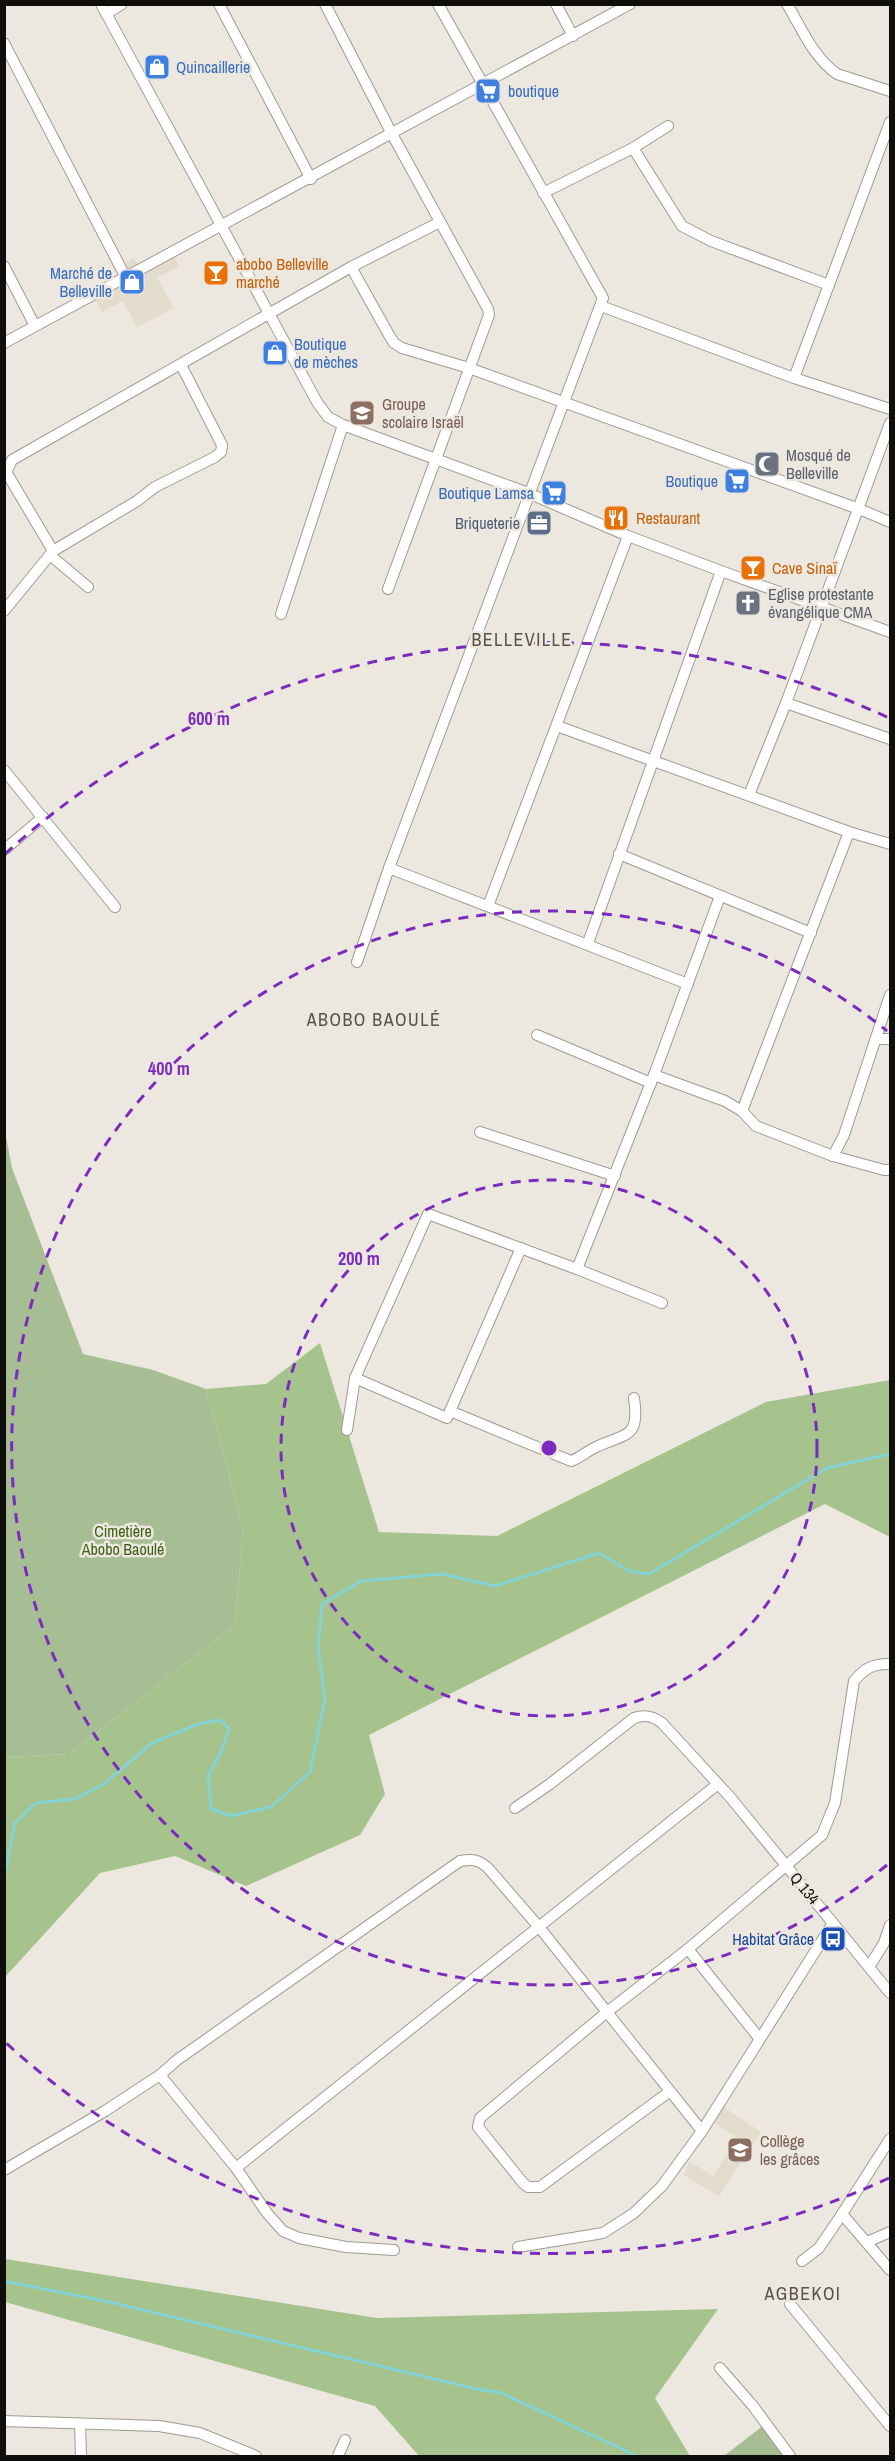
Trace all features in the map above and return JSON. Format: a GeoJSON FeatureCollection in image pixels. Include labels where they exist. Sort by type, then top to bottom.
{"type":"FeatureCollection","features":[{"type":"Feature","properties":{"kind":"street"},"geometry":{"type":"LineString","coordinates":[[122,4],[103,9],[321,410],[343,425],[528,493],[628,536],[722,572],[891,632]]}},
{"type":"Feature","properties":{"kind":"street"},"geometry":{"type":"LineString","coordinates":[[219,4],[311,178]]}},
{"type":"Feature","properties":{"kind":"street"},"geometry":{"type":"LineString","coordinates":[[325,4],[392,134],[488,309],[489,315],[388,589]]}},
{"type":"Feature","properties":{"kind":"street"},"geometry":{"type":"LineString","coordinates":[[357,962],[389,868],[603,298],[438,4]]}},
{"type":"Feature","properties":{"kind":"street"},"geometry":{"type":"LineString","coordinates":[[556,4],[573,36]]}},
{"type":"Feature","properties":{"kind":"street"},"geometry":{"type":"LineString","coordinates":[[4,343],[630,4]]}},
{"type":"Feature","properties":{"kind":"street"},"geometry":{"type":"LineString","coordinates":[[788,4],[817,56],[830,69],[837,74],[891,91]]}},
{"type":"Feature","properties":{"kind":"street"},"geometry":{"type":"LineString","coordinates":[[4,43],[9,60],[126,278]]}},
{"type":"Feature","properties":{"kind":"street"},"geometry":{"type":"LineString","coordinates":[[794,378],[891,122]]}},
{"type":"Feature","properties":{"kind":"street"},"geometry":{"type":"LineString","coordinates":[[543,193],[633,148],[668,126]]}},
{"type":"Feature","properties":{"kind":"street"},"geometry":{"type":"LineString","coordinates":[[633,148],[682,226],[711,241],[829,285]]}},
{"type":"Feature","properties":{"kind":"street"},"geometry":{"type":"LineString","coordinates":[[88,587],[52,553],[5,473],[12,460],[351,267],[440,222]]}},
{"type":"Feature","properties":{"kind":"street"},"geometry":{"type":"LineString","coordinates":[[4,266],[35,326]]}},
{"type":"Feature","properties":{"kind":"street"},"geometry":{"type":"LineString","coordinates":[[351,267],[394,343],[402,348],[469,368],[891,522]]}},
{"type":"Feature","properties":{"kind":"street"},"geometry":{"type":"LineString","coordinates":[[601,306],[794,378],[891,409]]}},
{"type":"Feature","properties":{"kind":"street"},"geometry":{"type":"LineString","coordinates":[[4,611],[52,553],[138,501],[154,487],[221,452],[222,445],[181,365]]}},
{"type":"Feature","properties":{"kind":"street"},"geometry":{"type":"LineString","coordinates":[[749,795],[891,423]]}},
{"type":"Feature","properties":{"kind":"street"},"geometry":{"type":"LineString","coordinates":[[281,614],[343,425]]}},
{"type":"Feature","properties":{"kind":"street"},"geometry":{"type":"LineString","coordinates":[[488,906],[628,536]]}},
{"type":"Feature","properties":{"kind":"street"},"geometry":{"type":"LineString","coordinates":[[588,944],[722,572]]}},
{"type":"Feature","properties":{"kind":"street"},"geometry":{"type":"LineString","coordinates":[[786,703],[891,739]]}},
{"type":"Feature","properties":{"kind":"street"},"geometry":{"type":"LineString","coordinates":[[557,726],[849,832],[891,844]]}},
{"type":"Feature","properties":{"kind":"street"},"geometry":{"type":"LineString","coordinates":[[4,770],[115,907]]}},
{"type":"Feature","properties":{"kind":"street"},"geometry":{"type":"LineString","coordinates":[[4,850],[43,818]]}},
{"type":"Feature","properties":{"kind":"street"},"geometry":{"type":"LineString","coordinates":[[742,1111],[849,832]]}},
{"type":"Feature","properties":{"kind":"street"},"geometry":{"type":"LineString","coordinates":[[619,854],[811,933]]}},
{"type":"Feature","properties":{"kind":"street"},"geometry":{"type":"LineString","coordinates":[[389,868],[688,984]]}},
{"type":"Feature","properties":{"kind":"street"},"geometry":{"type":"LineString","coordinates":[[577,1269],[653,1079],[720,896]]}},
{"type":"Feature","properties":{"kind":"street"},"geometry":{"type":"LineString","coordinates":[[833,1156],[844,1135],[891,995]]}},
{"type":"Feature","properties":{"kind":"street"},"geometry":{"type":"LineString","coordinates":[[537,1035],[653,1079],[725,1101],[742,1111],[756,1126],[833,1156],[891,1170]]}},
{"type":"Feature","properties":{"kind":"street"},"geometry":{"type":"LineString","coordinates":[[876,1039],[891,1039]]}},
{"type":"Feature","properties":{"kind":"street"},"geometry":{"type":"LineString","coordinates":[[480,1132],[615,1176]]}},
{"type":"Feature","properties":{"kind":"street"},"geometry":{"type":"LineString","coordinates":[[347,1430],[355,1378],[428,1214],[662,1303]]}},
{"type":"Feature","properties":{"kind":"street"},"geometry":{"type":"LineString","coordinates":[[355,1378],[447,1418],[521,1248]]}},
{"type":"Feature","properties":{"kind":"street"},"geometry":{"type":"LineString","coordinates":[[450,1411],[571,1461],[594,1447],[630,1431],[635,1424],[634,1398]]}},
{"type":"Feature","properties":{"kind":"street"},"geometry":{"type":"LineString","coordinates":[[669,2092],[540,2187],[528,2187],[480,2133],[478,2127],[480,2118],[607,2012],[688,1949],[822,1835],[835,1803],[854,1681],[862,1671],[875,1664],[888,1664]]}},
{"type":"Feature","properties":{"kind":"street","name":"Q 134"},"geometry":{"type":"LineString","coordinates":[[514,1808],[550,1784],[634,1718],[642,1715],[654,1717],[718,1784],[891,1993]]}},
{"type":"Feature","properties":{"kind":"street"},"geometry":{"type":"LineString","coordinates":[[236,2168],[718,1784]]}},
{"type":"Feature","properties":{"kind":"street"},"geometry":{"type":"LineString","coordinates":[[4,2170],[105,2111],[160,2075],[177,2060],[460,1861],[471,1859],[480,1861],[539,1927],[702,2131]]}},
{"type":"Feature","properties":{"kind":"street"},"geometry":{"type":"LineString","coordinates":[[518,2247],[603,2233],[634,2213],[662,2187],[702,2131],[833,1923]]}},
{"type":"Feature","properties":{"kind":"street"},"geometry":{"type":"LineString","coordinates":[[869,1967],[890,1929]]}},
{"type":"Feature","properties":{"kind":"street"},"geometry":{"type":"LineString","coordinates":[[688,1949],[759,2038]]}},
{"type":"Feature","properties":{"kind":"street"},"geometry":{"type":"LineString","coordinates":[[160,2075],[236,2168],[267,2213],[283,2230],[298,2238],[346,2247],[394,2250]]}},
{"type":"Feature","properties":{"kind":"street"},"geometry":{"type":"LineString","coordinates":[[802,2261],[819,2248],[891,2139]]}},
{"type":"Feature","properties":{"kind":"street"},"geometry":{"type":"LineString","coordinates":[[842,2214],[891,2270]]}},
{"type":"Feature","properties":{"kind":"street"},"geometry":{"type":"LineString","coordinates":[[867,2242],[891,2232]]}},
{"type":"Feature","properties":{"kind":"street"},"geometry":{"type":"LineString","coordinates":[[790,2304],[891,2426]]}},
{"type":"Feature","properties":{"kind":"street"},"geometry":{"type":"LineString","coordinates":[[720,2368],[753,2406],[790,2457]]}},
{"type":"Feature","properties":{"kind":"street"},"geometry":{"type":"LineString","coordinates":[[4,2421],[159,2426],[200,2433],[256,2457]]}},
{"type":"Feature","properties":{"kind":"street"},"geometry":{"type":"LineString","coordinates":[[80,2424],[81,2457]]}},
{"type":"Feature","properties":{"kind":"street"},"geometry":{"type":"LineString","coordinates":[[338,2457],[345,2440]]}},
{"type":"Feature","properties":{"kind":"shaded area"},"geometry":{"type":"Polygon","coordinates":[[[170,248],[179,266],[157,278],[174,308],[137,327],[123,301],[102,312],[91,292],[127,272],[123,264],[134,258],[138,265],[170,248]]]}},
{"type":"Feature","properties":{"kind":"shaded area","name":"Collège les grâces"},"geometry":{"type":"Polygon","coordinates":[[[722,2106],[761,2132],[719,2196],[684,2175],[689,2161],[713,2176],[738,2138],[712,2121],[722,2106]]]}},
{"type":"Feature","properties":{"kind":"green space","name":"Cimetière Abobo Baoulé"},"geometry":{"type":"Polygon","coordinates":[[[4,1126],[12,1168],[83,1354],[153,1370],[206,1389],[243,1529],[235,1625],[69,1754],[5,1757],[4,1126]]]}},
{"type":"Feature","properties":{"kind":"green space"},"geometry":{"type":"Polygon","coordinates":[[[320,1343],[379,1532],[497,1536],[766,1402],[890,1380],[890,1537],[825,1504],[369,1735],[385,1794],[360,1835],[246,1886],[175,1856],[100,1873],[5,1977],[4,1757],[69,1754],[235,1625],[243,1529],[206,1389],[266,1384],[320,1343]]]}},
{"type":"Feature","properties":{"kind":"green space"},"geometry":{"type":"Polygon","coordinates":[[[5,2259],[377,2318],[718,2309],[655,2398],[690,2456],[419,2456],[375,2406],[5,2302],[5,2259]]]}},
{"type":"Feature","properties":{"kind":"green space"},"geometry":{"type":"Polygon","coordinates":[[[764,2425],[787,2456],[724,2456],[764,2425]]]}},
{"type":"Feature","properties":{"kind":"waterway"},"geometry":{"type":"LineString","coordinates":[[4,1879],[15,1823],[36,1803],[75,1799],[104,1784],[152,1743],[198,1724],[220,1720],[229,1728],[222,1750],[208,1776],[211,1809],[231,1816],[271,1807],[310,1772],[325,1699],[318,1647],[322,1604],[361,1581],[442,1574],[495,1586],[599,1553],[629,1571],[649,1574],[827,1468],[890,1454]]}},
{"type":"Feature","properties":{"kind":"waterway"},"geometry":{"type":"LineString","coordinates":[[4,2281],[105,2301],[481,2390],[499,2392],[637,2456]]}},
{"type":"Feature","properties":{"kind":"place","name":"Quincaillerie"},"geometry":{"type":"Point","coordinates":[157,67]}},
{"type":"Feature","properties":{"kind":"place","name":"boutique"},"geometry":{"type":"Point","coordinates":[488,91]}},
{"type":"Feature","properties":{"kind":"place","name":"abobo Belleville marché"},"geometry":{"type":"Point","coordinates":[216,273]}},
{"type":"Feature","properties":{"kind":"place","name":"Marché de Belleville"},"geometry":{"type":"Point","coordinates":[132,282]}},
{"type":"Feature","properties":{"kind":"place","name":"Boutique de mèches"},"geometry":{"type":"Point","coordinates":[275,353]}},
{"type":"Feature","properties":{"kind":"place","name":"Groupe scolaire Israël"},"geometry":{"type":"Point","coordinates":[362,413]}},
{"type":"Feature","properties":{"kind":"place","name":"Mosqué de Belleville"},"geometry":{"type":"Point","coordinates":[767,464]}},
{"type":"Feature","properties":{"kind":"place","name":"Boutique"},"geometry":{"type":"Point","coordinates":[737,481]}},
{"type":"Feature","properties":{"kind":"place","name":"Boutique Lamsa"},"geometry":{"type":"Point","coordinates":[554,493]}},
{"type":"Feature","properties":{"kind":"place","name":"Restaurant"},"geometry":{"type":"Point","coordinates":[616,518]}},
{"type":"Feature","properties":{"kind":"place","name":"Briqueterie"},"geometry":{"type":"Point","coordinates":[539,523]}},
{"type":"Feature","properties":{"kind":"place","name":"Cave Sinaï"},"geometry":{"type":"Point","coordinates":[753,568]}},
{"type":"Feature","properties":{"kind":"place","name":"Eglise protestante évangélique CMA"},"geometry":{"type":"Point","coordinates":[748,603]}},
{"type":"Feature","properties":{"kind":"place","name":"Habitat Grâce"},"geometry":{"type":"Point","coordinates":[833,1939]}},
{"type":"Feature","properties":{"kind":"place","name":"Collège les grâces"},"geometry":{"type":"Point","coordinates":[740,2150]}},
{"type":"Feature","properties":{"kind":"district","name":"BELLEVILLE"},"geometry":{"type":"Point","coordinates":[522,640]}},
{"type":"Feature","properties":{"kind":"district","name":"ABOBO BAOULÉ"},"geometry":{"type":"Point","coordinates":[374,1020]}},
{"type":"Feature","properties":{"kind":"district","name":"AGBEKOI"},"geometry":{"type":"Point","coordinates":[803,2294]}}]}
